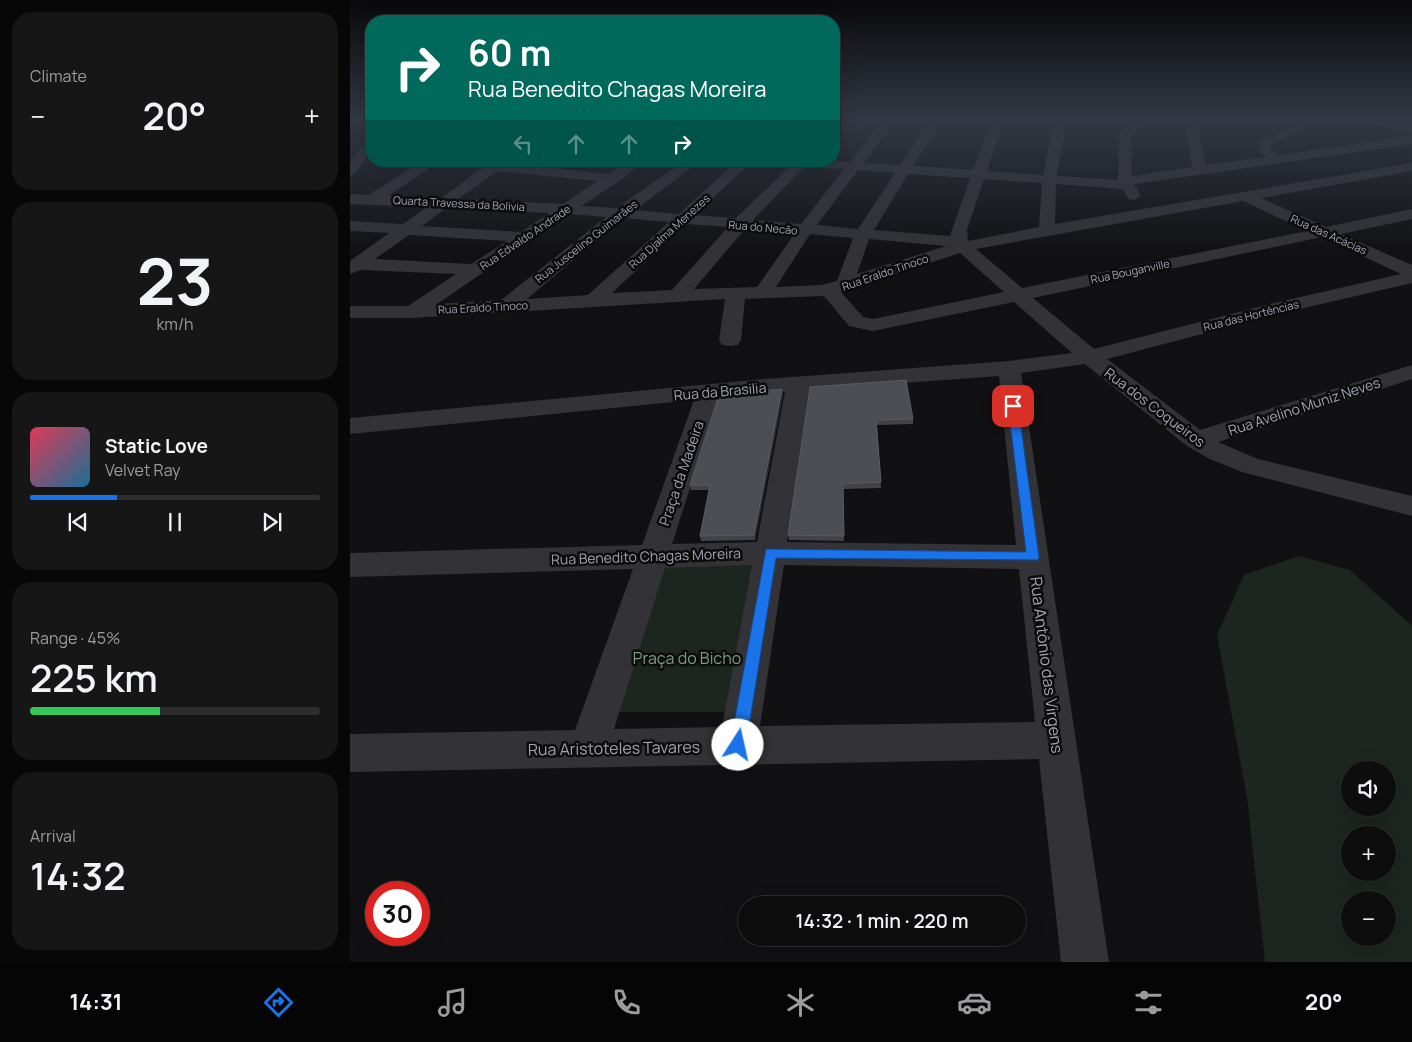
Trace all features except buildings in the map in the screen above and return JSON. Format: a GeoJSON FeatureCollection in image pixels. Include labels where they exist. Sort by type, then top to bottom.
{"type":"FeatureCollection","features":[{"type":"Feature","properties":{"kind":"street"},"geometry":{"type":"LineString","coordinates":[[763,292],[804,230],[855,163]]}},
{"type":"Feature","properties":{"kind":"street"},"geometry":{"type":"LineString","coordinates":[[837,288],[862,236],[909,163]]}},
{"type":"Feature","properties":{"kind":"street"},"geometry":{"type":"LineString","coordinates":[[961,244],[960,230],[982,163]]}},
{"type":"Feature","properties":{"kind":"street"},"geometry":{"type":"LineString","coordinates":[[1048,230],[1049,180],[1052,163]]}},
{"type":"Feature","properties":{"kind":"street"},"geometry":{"type":"LineString","coordinates":[[1126,163],[1126,183],[1146,214]]}},
{"type":"Feature","properties":{"kind":"street"},"geometry":{"type":"LineString","coordinates":[[1198,163],[1200,171]]}},
{"type":"Feature","properties":{"kind":"street"},"geometry":{"type":"LineString","coordinates":[[840,165],[1049,180],[1126,183],[1257,163]]}},
{"type":"Feature","properties":{"kind":"street"},"geometry":{"type":"LineString","coordinates":[[373,199],[424,167]]}},
{"type":"Feature","properties":{"kind":"street"},"geometry":{"type":"LineString","coordinates":[[354,266],[495,167]]}},
{"type":"Feature","properties":{"kind":"street"},"geometry":{"type":"LineString","coordinates":[[522,167],[613,179]]}},
{"type":"Feature","properties":{"kind":"street","name":"Rua Edvaldo Andrade"},"geometry":{"type":"LineString","coordinates":[[412,312],[526,238],[629,167]]}},
{"type":"Feature","properties":{"kind":"street","name":"Rua Juscelino Guimarães"},"geometry":{"type":"LineString","coordinates":[[506,306],[619,214],[685,167]]}},
{"type":"Feature","properties":{"kind":"street","name":"Rua Djalma Menezes"},"geometry":{"type":"LineString","coordinates":[[592,300],[738,167]]}},
{"type":"Feature","properties":{"kind":"street"},"geometry":{"type":"LineString","coordinates":[[678,295],[740,224],[797,167]]}},
{"type":"Feature","properties":{"kind":"street","name":"Rua Eraldo Tinoco"},"geometry":{"type":"LineString","coordinates":[[350,312],[412,312],[678,295],[837,288],[961,244],[1146,214],[1412,167]]}},
{"type":"Feature","properties":{"kind":"street","name":"Rua das Acácias"},"geometry":{"type":"LineString","coordinates":[[1245,196],[1412,272]]}},
{"type":"Feature","properties":{"kind":"street","name":"Quarta Travessa da Bolivia"},"geometry":{"type":"LineString","coordinates":[[350,199],[567,209]]}},
{"type":"Feature","properties":{"kind":"street","name":"Rua do Necão"},"geometry":{"type":"LineString","coordinates":[[567,209],[961,244]]}},
{"type":"Feature","properties":{"kind":"street","name":"Rua Bouganville"},"geometry":{"type":"LineString","coordinates":[[837,288],[851,317],[858,323],[878,324],[1412,214]]}},
{"type":"Feature","properties":{"kind":"street"},"geometry":{"type":"LineString","coordinates":[[350,226],[526,238]]}},
{"type":"Feature","properties":{"kind":"street","name":"Rua dos Coqueiros"},"geometry":{"type":"LineString","coordinates":[[961,244],[1090,357],[1196,440],[1219,453],[1252,466],[1412,506]]}},
{"type":"Feature","properties":{"kind":"street"},"geometry":{"type":"LineString","coordinates":[[354,266],[476,270]]}},
{"type":"Feature","properties":{"kind":"street","name":"Rua das Hortências"},"geometry":{"type":"LineString","coordinates":[[1090,357],[1270,310],[1412,277]]}},
{"type":"Feature","properties":{"kind":"street"},"geometry":{"type":"LineString","coordinates":[[730,340],[736,293]]}},
{"type":"Feature","properties":{"kind":"street","name":"Rua da Brasilia"},"geometry":{"type":"LineString","coordinates":[[350,426],[798,384],[1008,368],[1090,357]]}},
{"type":"Feature","properties":{"kind":"street","name":"Rua Antônio das Virgens"},"geometry":{"type":"LineString","coordinates":[[1008,368],[1085,962]]}},
{"type":"Feature","properties":{"kind":"street","name":"Rua Avelino Muniz Neves"},"geometry":{"type":"LineString","coordinates":[[1196,440],[1412,372]]}},
{"type":"Feature","properties":{"kind":"street"},"geometry":{"type":"LineString","coordinates":[[738,745],[798,384]]}},
{"type":"Feature","properties":{"kind":"street","name":"Praça da Madeira"},"geometry":{"type":"LineString","coordinates":[[588,748],[709,392]]}},
{"type":"Feature","properties":{"kind":"street","name":"Rua Benedito Chagas Moreira"},"geometry":{"type":"LineString","coordinates":[[350,565],[771,553],[1033,557]]}},
{"type":"Feature","properties":{"kind":"street","name":"Rua Aristoteles Tavares"},"geometry":{"type":"LineString","coordinates":[[350,753],[1057,740]]}},
{"type":"Feature","properties":{"kind":"green space"},"geometry":{"type":"Polygon","coordinates":[[[1299,556],[1350,570],[1412,626],[1412,962],[1265,962],[1247,798],[1217,635],[1244,575],[1299,556]]]}},
{"type":"Feature","properties":{"kind":"green space","name":"Praça do Bicho"},"geometry":{"type":"Polygon","coordinates":[[[662,564],[756,564],[730,712],[617,712],[662,564]]]}},
{"type":"Feature","properties":{"kind":"route"},"geometry":{"type":"LineString","coordinates":[[738,745],[771,553],[1033,557],[1013,406]]}}]}
